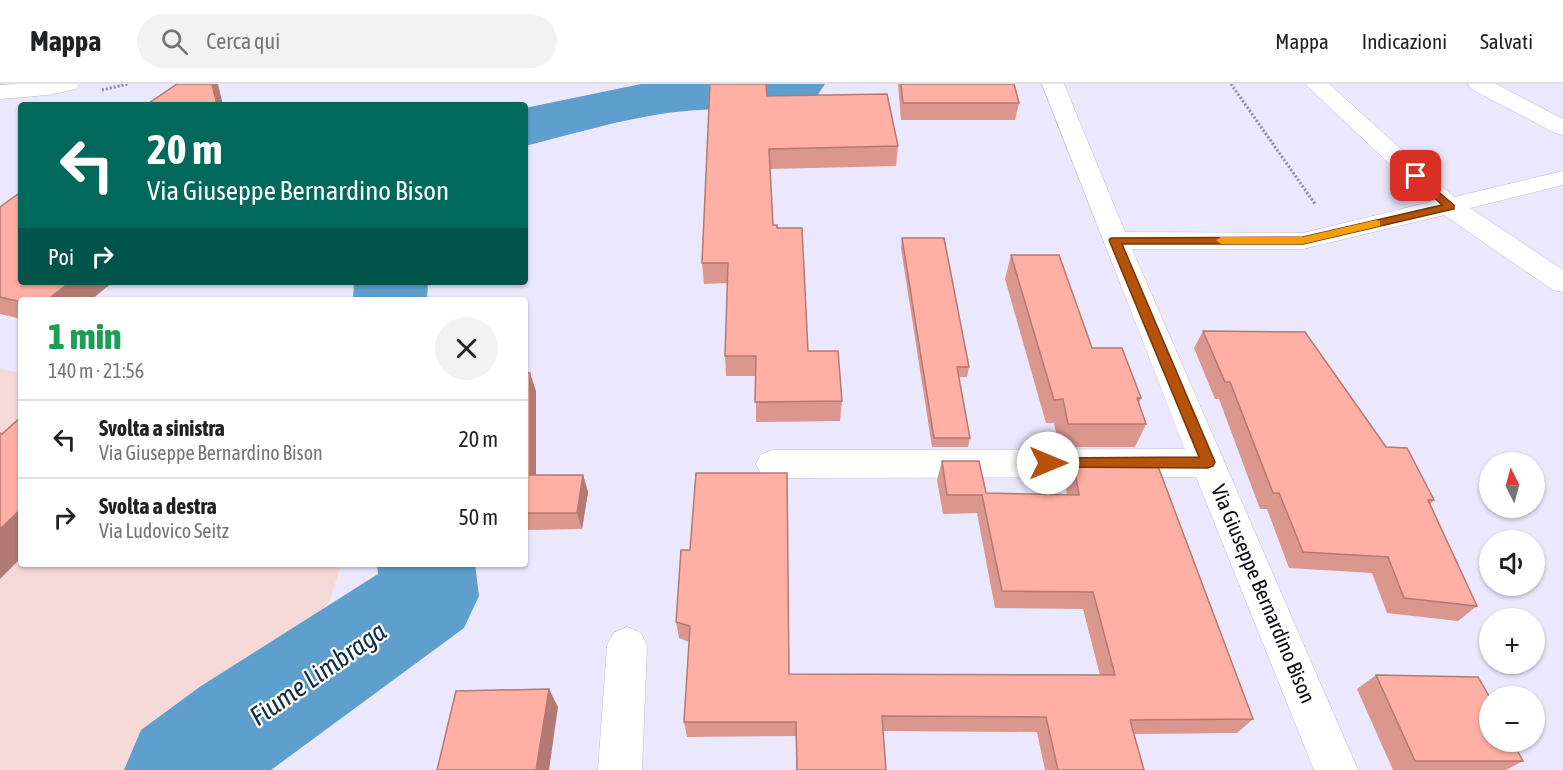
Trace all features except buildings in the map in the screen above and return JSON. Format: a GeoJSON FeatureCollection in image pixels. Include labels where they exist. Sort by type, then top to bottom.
{"type":"FeatureCollection","features":[{"type":"Feature","properties":{"kind":"street"},"geometry":{"type":"LineString","coordinates":[[0,93],[68,84]]}},
{"type":"Feature","properties":{"kind":"street","name":"Via Giuseppe Bernardino Bison"},"geometry":{"type":"LineString","coordinates":[[1053,84],[1115,240],[1336,770]]}},
{"type":"Feature","properties":{"kind":"street"},"geometry":{"type":"LineString","coordinates":[[1316,84],[1450,207],[1563,283]]}},
{"type":"Feature","properties":{"kind":"street"},"geometry":{"type":"LineString","coordinates":[[1479,84],[1563,128]]}},
{"type":"Feature","properties":{"kind":"street"},"geometry":{"type":"LineString","coordinates":[[1115,240],[1303,241],[1563,178]]}},
{"type":"Feature","properties":{"kind":"street"},"geometry":{"type":"LineString","coordinates":[[773,464],[1208,462]]}},
{"type":"Feature","properties":{"kind":"street"},"geometry":{"type":"LineString","coordinates":[[620,770],[627,646]]}},
{"type":"Feature","properties":{"kind":"path"},"geometry":{"type":"LineString","coordinates":[[1232,84],[1335,233]]}},
{"type":"Feature","properties":{"kind":"shaded area"},"geometry":{"type":"Polygon","coordinates":[[[0,369],[18,372],[18,567],[340,567],[330,600],[313,622],[288,644],[218,694],[126,770],[0,770],[0,369]]]}},
{"type":"Feature","properties":{"kind":"waterway","name":"Fiume Limbraga"},"geometry":{"type":"LineString","coordinates":[[528,127],[540,122],[667,96],[787,87],[797,84]]}},
{"type":"Feature","properties":{"kind":"waterway","name":"Fiume Limbraga"},"geometry":{"type":"LineString","coordinates":[[390,297],[391,285]]}},
{"type":"Feature","properties":{"kind":"waterway","name":"Fiume Limbraga"},"geometry":{"type":"LineString","coordinates":[[181,770],[240,725],[429,596],[426,567]]}},
{"type":"Feature","properties":{"kind":"slow traffic"},"geometry":{"type":"LineString","coordinates":[[1221,240],[1303,241],[1376,224]]}},
{"type":"Feature","properties":{"kind":"route"},"geometry":{"type":"LineString","coordinates":[[1048,463],[1208,462],[1115,240],[1303,241],[1450,207],[1416,176]]}}]}
